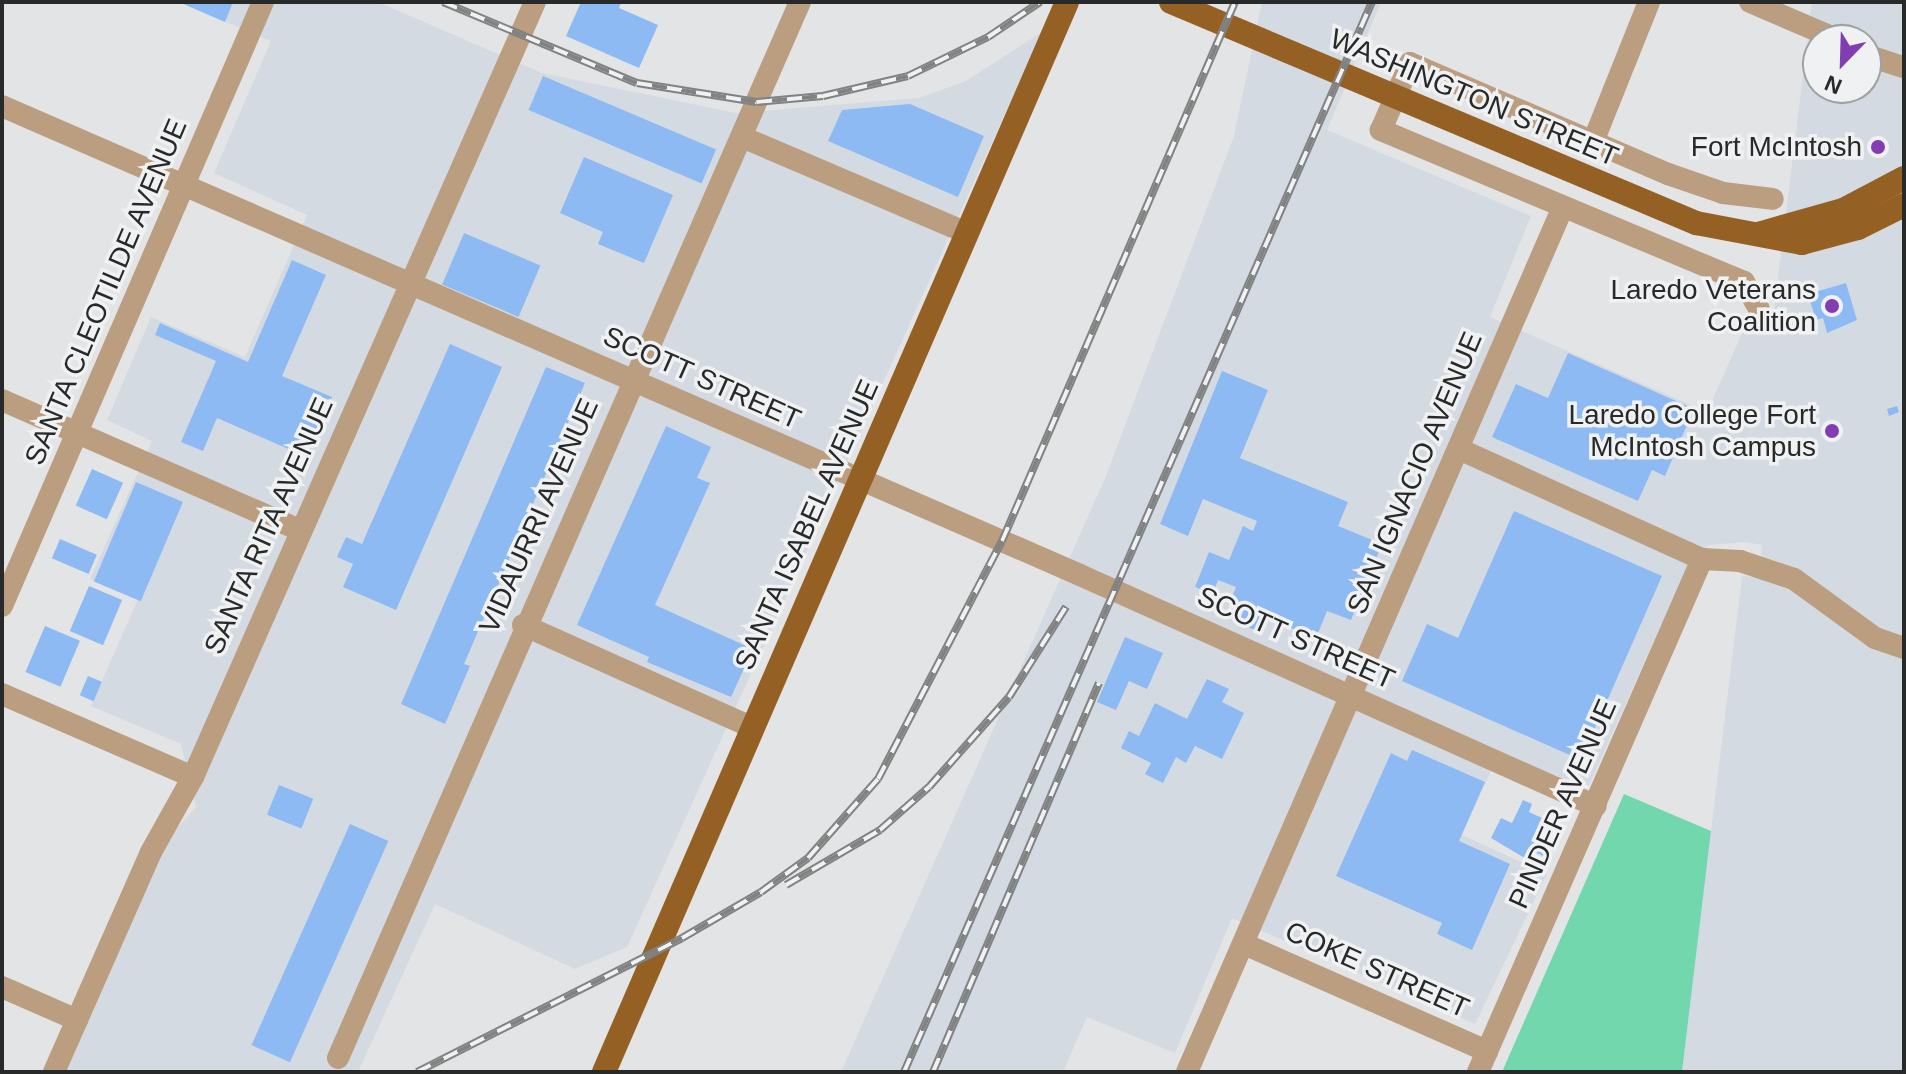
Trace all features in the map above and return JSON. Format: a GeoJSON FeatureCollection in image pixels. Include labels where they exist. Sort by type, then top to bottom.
{"type":"FeatureCollection","features":[{"type":"Feature","properties":{"kind":"main road","name":"SANTA ISABEL AVENUE"},"geometry":{"type":"LineString","coordinates":[[604,1072],[1067,2]]}},
{"type":"Feature","properties":{"kind":"main road","name":"WASHINGTON STREET"},"geometry":{"type":"LineString","coordinates":[[1171,2],[1696,223],[1758,234],[1783,243],[1828,239],[1904,205]]}},
{"type":"Feature","properties":{"kind":"main road"},"geometry":{"type":"LineString","coordinates":[[1758,234],[1843,210],[1904,178]]}},
{"type":"Feature","properties":{"kind":"street","name":"SANTA CLEOTILDE AVENUE"},"geometry":{"type":"LineString","coordinates":[[2,606],[263,2]]}},
{"type":"Feature","properties":{"kind":"street","name":"SANTA RITA AVENUE"},"geometry":{"type":"LineString","coordinates":[[54,1072],[151,852],[188,787],[535,2]]}},
{"type":"Feature","properties":{"kind":"street","name":"VIDAURRI AVENUE"},"geometry":{"type":"LineString","coordinates":[[338,1058],[523,625],[800,2]]}},
{"type":"Feature","properties":{"kind":"street"},"geometry":{"type":"LineString","coordinates":[[1593,142],[1649,2]]}},
{"type":"Feature","properties":{"kind":"street"},"geometry":{"type":"LineString","coordinates":[[1750,2],[1802,24]]}},
{"type":"Feature","properties":{"kind":"street"},"geometry":{"type":"LineString","coordinates":[[1882,45],[1904,50]]}},
{"type":"Feature","properties":{"kind":"street"},"geometry":{"type":"LineString","coordinates":[[1882,60],[1904,67]]}},
{"type":"Feature","properties":{"kind":"street"},"geometry":{"type":"LineString","coordinates":[[1759,309],[1744,282],[1381,130],[1410,63],[1712,190],[1773,199]]}},
{"type":"Feature","properties":{"kind":"street","name":"SCOTT STREET"},"geometry":{"type":"LineString","coordinates":[[2,106],[409,285],[632,379],[1596,806]]}},
{"type":"Feature","properties":{"kind":"street"},"geometry":{"type":"LineString","coordinates":[[742,137],[967,233]]}},
{"type":"Feature","properties":{"kind":"street","name":"SAN IGNACIO AVENUE"},"geometry":{"type":"LineString","coordinates":[[1187,1072],[1563,207]]}},
{"type":"Feature","properties":{"kind":"street"},"geometry":{"type":"LineString","coordinates":[[2,400],[299,530]]}},
{"type":"Feature","properties":{"kind":"street"},"geometry":{"type":"LineString","coordinates":[[1459,449],[1702,559],[1740,561],[1794,579],[1875,638],[1904,648]]}},
{"type":"Feature","properties":{"kind":"street","name":"PINDER AVENUE"},"geometry":{"type":"LineString","coordinates":[[1478,1072],[1702,559]]}},
{"type":"Feature","properties":{"kind":"street"},"geometry":{"type":"LineString","coordinates":[[523,625],[751,727]]}},
{"type":"Feature","properties":{"kind":"street"},"geometry":{"type":"LineString","coordinates":[[2,694],[188,787]]}},
{"type":"Feature","properties":{"kind":"street","name":"COKE STREET"},"geometry":{"type":"LineString","coordinates":[[1244,944],[1487,1051]]}},
{"type":"Feature","properties":{"kind":"street"},"geometry":{"type":"LineString","coordinates":[[2,987],[77,1020]]}},
{"type":"Feature","properties":{"kind":"shaded area"},"geometry":{"type":"Polygon","coordinates":[[[178,2],[378,2],[542,73],[736,113],[919,98],[966,81],[1042,32],[627,947],[575,969],[435,904],[358,1072],[61,1072],[154,854],[196,807],[181,744],[91,706],[138,599],[90,579],[152,441],[107,420],[151,317],[245,357],[307,215],[214,173],[271,41],[178,2]]]}},
{"type":"Feature","properties":{"kind":"shaded area"},"geometry":{"type":"Polygon","coordinates":[[[1262,2],[1381,2],[1327,130],[1531,216],[1490,317],[1707,412],[1752,311],[1773,319],[1802,83],[1802,104],[1882,104],[1882,24],[1809,24],[1812,2],[1904,2],[1904,1072],[1682,1072],[1742,576],[1759,577],[1762,545],[1745,542],[1708,545],[1681,581],[1589,785],[1582,787],[1499,753],[1462,835],[1547,874],[1475,1024],[1232,918],[1175,1053],[1087,1017],[1063,1072],[841,1072],[1106,476],[1234,136],[1262,2]]]}},
{"type":"Feature","properties":{"kind":"green space"},"geometry":{"type":"Polygon","coordinates":[[[1624,794],[1711,831],[1682,1072],[1502,1072],[1624,794]]]}},
{"type":"Feature","properties":{"kind":"building"},"geometry":{"type":"Polygon","coordinates":[[[179,2],[233,2],[225,22],[179,2]]]}},
{"type":"Feature","properties":{"kind":"building"},"geometry":{"type":"Polygon","coordinates":[[[581,2],[621,2],[619,8],[658,25],[639,68],[566,36],[581,2]]]}},
{"type":"Feature","properties":{"kind":"building"},"geometry":{"type":"Polygon","coordinates":[[[543,76],[716,149],[702,184],[529,110],[543,76]]]}},
{"type":"Feature","properties":{"kind":"building"},"geometry":{"type":"Polygon","coordinates":[[[910,104],[984,136],[958,197],[828,141],[842,110],[910,104]]]}},
{"type":"Feature","properties":{"kind":"building"},"geometry":{"type":"Polygon","coordinates":[[[584,157],[673,195],[644,263],[598,244],[603,232],[560,213],[584,157]]]}},
{"type":"Feature","properties":{"kind":"building"},"geometry":{"type":"Polygon","coordinates":[[[464,233],[540,265],[519,317],[442,285],[464,233]]]}},
{"type":"Feature","properties":{"kind":"building"},"geometry":{"type":"Polygon","coordinates":[[[292,260],[326,275],[282,376],[332,397],[307,457],[217,418],[203,451],[181,442],[216,361],[155,335],[160,323],[248,362],[292,260]]]}},
{"type":"Feature","properties":{"kind":"building","name":"Laredo Veterans Coalition"},"geometry":{"type":"Polygon","coordinates":[[[1846,283],[1857,320],[1827,333],[1823,318],[1816,320],[1808,294],[1846,283]]]}},
{"type":"Feature","properties":{"kind":"building"},"geometry":{"type":"Polygon","coordinates":[[[450,344],[502,367],[396,610],[343,587],[353,564],[337,557],[346,537],[362,544],[450,344]]]}},
{"type":"Feature","properties":{"kind":"building"},"geometry":{"type":"Polygon","coordinates":[[[1568,353],[1694,409],[1665,476],[1652,470],[1638,501],[1492,437],[1516,384],[1548,398],[1568,353]]]}},
{"type":"Feature","properties":{"kind":"building"},"geometry":{"type":"Polygon","coordinates":[[[546,367],[585,383],[464,664],[470,666],[445,724],[401,704],[546,367]]]}},
{"type":"Feature","properties":{"kind":"building"},"geometry":{"type":"Polygon","coordinates":[[[1222,371],[1268,390],[1240,458],[1348,502],[1338,526],[1382,544],[1351,620],[1327,611],[1316,638],[1262,616],[1255,630],[1238,623],[1245,608],[1230,602],[1236,587],[1218,580],[1213,594],[1195,587],[1209,552],[1229,560],[1243,526],[1253,531],[1257,521],[1203,499],[1188,536],[1160,524],[1222,371]]]}},
{"type":"Feature","properties":{"kind":"building"},"geometry":{"type":"Polygon","coordinates":[[[1897,406],[1899,412],[1889,416],[1887,409],[1897,406]]]}},
{"type":"Feature","properties":{"kind":"building"},"geometry":{"type":"Polygon","coordinates":[[[666,426],[711,447],[697,478],[710,483],[655,605],[753,649],[731,697],[647,662],[649,657],[577,625],[666,426]]]}},
{"type":"Feature","properties":{"kind":"building"},"geometry":{"type":"Polygon","coordinates":[[[92,469],[123,483],[107,519],[76,506],[92,469]]]}},
{"type":"Feature","properties":{"kind":"building"},"geometry":{"type":"Polygon","coordinates":[[[136,482],[183,502],[141,601],[94,581],[136,482]]]}},
{"type":"Feature","properties":{"kind":"building"},"geometry":{"type":"Polygon","coordinates":[[[1514,511],[1662,576],[1581,760],[1402,681],[1427,624],[1458,638],[1514,511]]]}},
{"type":"Feature","properties":{"kind":"building"},"geometry":{"type":"Polygon","coordinates":[[[60,539],[97,555],[89,574],[52,558],[60,539]]]}},
{"type":"Feature","properties":{"kind":"building"},"geometry":{"type":"Polygon","coordinates":[[[89,586],[122,600],[103,645],[70,631],[89,586]]]}},
{"type":"Feature","properties":{"kind":"building"},"geometry":{"type":"Polygon","coordinates":[[[45,626],[80,641],[60,687],[25,672],[45,626]]]}},
{"type":"Feature","properties":{"kind":"building"},"geometry":{"type":"Polygon","coordinates":[[[1125,637],[1163,653],[1147,689],[1129,681],[1116,710],[1097,702],[1125,637]]]}},
{"type":"Feature","properties":{"kind":"building"},"geometry":{"type":"Polygon","coordinates":[[[88,676],[102,682],[94,701],[80,695],[88,676]]]}},
{"type":"Feature","properties":{"kind":"building"},"geometry":{"type":"Polygon","coordinates":[[[1207,679],[1229,689],[1222,702],[1244,713],[1222,759],[1195,746],[1186,763],[1176,757],[1163,783],[1145,774],[1151,763],[1121,748],[1129,731],[1139,736],[1155,703],[1187,719],[1207,679]]]}},
{"type":"Feature","properties":{"kind":"building"},"geometry":{"type":"Polygon","coordinates":[[[1412,750],[1485,782],[1459,841],[1510,864],[1472,950],[1437,934],[1442,923],[1336,876],[1391,753],[1407,761],[1412,750]]]}},
{"type":"Feature","properties":{"kind":"building"},"geometry":{"type":"Polygon","coordinates":[[[279,785],[313,799],[301,829],[267,815],[279,785]]]}},
{"type":"Feature","properties":{"kind":"building"},"geometry":{"type":"Polygon","coordinates":[[[1523,800],[1532,804],[1529,812],[1562,827],[1548,858],[1534,852],[1530,861],[1491,838],[1501,818],[1512,823],[1523,800]]]}},
{"type":"Feature","properties":{"kind":"building"},"geometry":{"type":"Polygon","coordinates":[[[350,824],[388,841],[290,1062],[252,1045],[350,824]]]}},
{"type":"Feature","properties":{"kind":"railway"},"geometry":{"type":"LineString","coordinates":[[443,2],[637,83],[757,102],[823,96],[908,76],[988,37],[1040,2]]}},
{"type":"Feature","properties":{"kind":"railway"},"geometry":{"type":"LineString","coordinates":[[417,1072],[682,938],[761,892],[808,858],[878,779],[1002,541],[1235,2]]}},
{"type":"Feature","properties":{"kind":"railway"},"geometry":{"type":"LineString","coordinates":[[904,1072],[1372,2]]}},
{"type":"Feature","properties":{"kind":"railway"},"geometry":{"type":"LineString","coordinates":[[786,885],[880,830],[929,787],[1009,697],[1066,607]]}},
{"type":"Feature","properties":{"kind":"railway"},"geometry":{"type":"LineString","coordinates":[[933,1072],[1099,683]]}},
{"type":"Feature","properties":{"kind":"place","name":"Fort McIntosh"},"geometry":{"type":"Point","coordinates":[1878,147]}},
{"type":"Feature","properties":{"kind":"place","name":"Laredo Veterans Coalition"},"geometry":{"type":"Point","coordinates":[1832,306]}},
{"type":"Feature","properties":{"kind":"place","name":"Laredo College Fort McIntosh Campus"},"geometry":{"type":"Point","coordinates":[1832,431]}}]}
